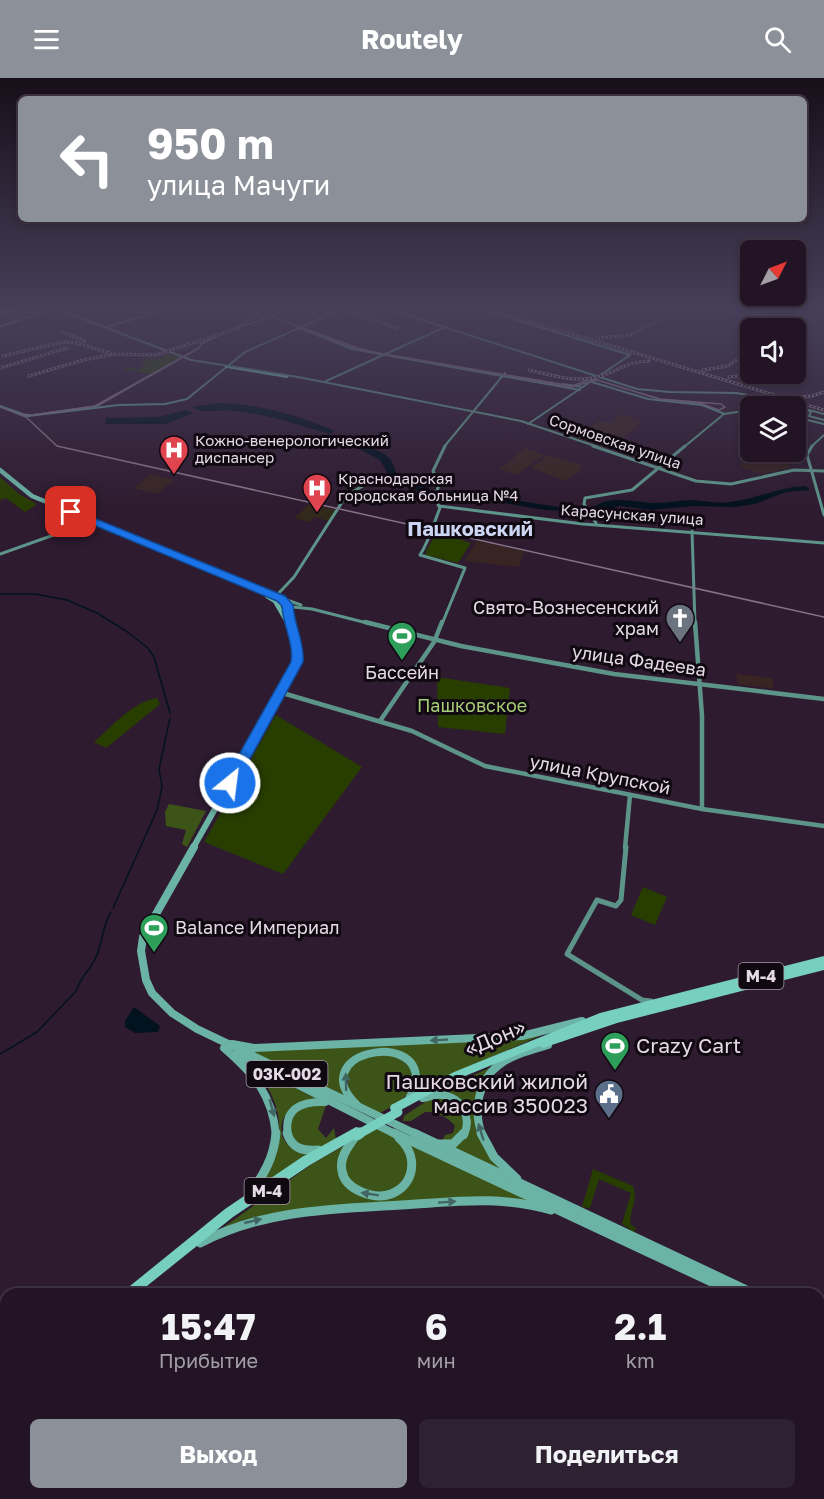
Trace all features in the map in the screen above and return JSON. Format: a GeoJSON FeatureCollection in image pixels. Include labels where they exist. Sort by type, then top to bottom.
{"type":"FeatureCollection","features":[{"type":"Feature","properties":{"kind":"highway"},"geometry":{"type":"LineString","coordinates":[[271,374],[287,377]]}},
{"type":"Feature","properties":{"kind":"highway","name":"«Дон»"},"geometry":{"type":"LineString","coordinates":[[136,1288],[229,1213],[306,1161],[397,1110],[496,1062],[614,1016],[697,992],[824,960]]}},
{"type":"Feature","properties":{"kind":"highway","name":"«Дон»"},"geometry":{"type":"LineString","coordinates":[[397,1110],[408,1101],[493,1058],[600,1017],[614,1016],[824,966]]}},
{"type":"Feature","properties":{"kind":"highway","name":"«Дон»"},"geometry":{"type":"LineString","coordinates":[[143,1288],[260,1195],[356,1133]]}},
{"type":"Feature","properties":{"kind":"main road"},"geometry":{"type":"LineString","coordinates":[[0,472],[27,493],[123,536],[277,598],[288,607],[288,618],[299,655],[279,694]]}},
{"type":"Feature","properties":{"kind":"main road"},"geometry":{"type":"LineString","coordinates":[[144,982],[139,939],[295,662],[296,651],[277,598]]}},
{"type":"Feature","properties":{"kind":"main road","name":"03К-002"},"geometry":{"type":"LineString","coordinates":[[144,982],[160,1004],[223,1043],[570,1208],[724,1288]]}},
{"type":"Feature","properties":{"kind":"main road","name":"03К-002"},"geometry":{"type":"LineString","coordinates":[[144,982],[153,1001],[169,1016],[224,1048],[349,1111],[582,1221],[741,1288]]}},
{"type":"Feature","properties":{"kind":"main road"},"geometry":{"type":"LineString","coordinates":[[570,1208],[519,1181],[493,1158],[478,1125],[480,1098],[488,1077],[502,1063],[614,1016]]}},
{"type":"Feature","properties":{"kind":"main road"},"geometry":{"type":"LineString","coordinates":[[189,1024],[236,1046],[254,1048],[522,1036],[600,1017]]}},
{"type":"Feature","properties":{"kind":"main road"},"geometry":{"type":"LineString","coordinates":[[224,1048],[248,1067],[259,1080],[268,1096],[275,1122],[273,1151],[263,1177],[229,1213]]}},
{"type":"Feature","properties":{"kind":"main road"},"geometry":{"type":"LineString","coordinates":[[406,1130],[352,1101],[345,1091],[344,1082],[349,1065],[363,1054],[372,1051],[388,1051],[403,1056],[410,1062],[416,1076],[415,1088],[408,1101]]}},
{"type":"Feature","properties":{"kind":"main road"},"geometry":{"type":"LineString","coordinates":[[423,1098],[435,1093],[448,1095],[459,1102],[468,1118],[466,1132],[459,1142],[441,1145],[426,1140]]}},
{"type":"Feature","properties":{"kind":"main road"},"geometry":{"type":"LineString","coordinates":[[318,1101],[349,1111],[400,1138],[408,1146],[413,1165],[406,1182],[398,1190],[390,1194],[373,1196],[356,1191],[348,1185],[343,1176],[342,1157],[356,1133],[314,1151],[301,1150],[288,1139],[287,1120],[289,1114],[298,1105],[318,1101]]}},
{"type":"Feature","properties":{"kind":"main road"},"geometry":{"type":"LineString","coordinates":[[182,1255],[214,1234],[242,1224],[267,1218],[349,1209],[496,1200],[542,1208],[582,1221]]}},
{"type":"Feature","properties":{"kind":"main road"},"geometry":{"type":"LineString","coordinates":[[697,1276],[717,1288]]}},
{"type":"Feature","properties":{"kind":"street"},"geometry":{"type":"LineString","coordinates":[[0,406],[28,416],[98,407],[157,404],[193,396],[218,374]]}},
{"type":"Feature","properties":{"kind":"street"},"geometry":{"type":"LineString","coordinates":[[278,374],[314,381]]}},
{"type":"Feature","properties":{"kind":"street"},"geometry":{"type":"LineString","coordinates":[[287,377],[314,381],[338,374]]}},
{"type":"Feature","properties":{"kind":"street"},"geometry":{"type":"LineString","coordinates":[[380,721],[435,639],[465,568],[420,555],[431,537],[439,506],[435,496],[439,484],[433,476],[433,469],[454,434],[504,374]]}},
{"type":"Feature","properties":{"kind":"street"},"geometry":{"type":"LineString","coordinates":[[505,374],[580,390]]}},
{"type":"Feature","properties":{"kind":"street"},"geometry":{"type":"LineString","coordinates":[[506,374],[584,388]]}},
{"type":"Feature","properties":{"kind":"street"},"geometry":{"type":"LineString","coordinates":[[590,374],[637,389],[659,393],[726,392],[753,395],[824,414]]}},
{"type":"Feature","properties":{"kind":"street"},"geometry":{"type":"LineString","coordinates":[[528,423],[602,374]]}},
{"type":"Feature","properties":{"kind":"street"},"geometry":{"type":"LineString","coordinates":[[325,382],[334,376]]}},
{"type":"Feature","properties":{"kind":"street","name":"Сормовская улица"},"geometry":{"type":"LineString","coordinates":[[314,381],[317,385],[325,382],[528,423],[707,484],[746,483],[791,472],[824,471]]}},
{"type":"Feature","properties":{"kind":"street"},"geometry":{"type":"LineString","coordinates":[[592,382],[648,399],[702,405],[726,415]]}},
{"type":"Feature","properties":{"kind":"street"},"geometry":{"type":"LineString","coordinates":[[810,410],[809,416],[824,422]]}},
{"type":"Feature","properties":{"kind":"street"},"geometry":{"type":"LineString","coordinates":[[596,523],[584,504],[586,497],[630,491],[726,415],[740,412]]}},
{"type":"Feature","properties":{"kind":"street"},"geometry":{"type":"LineString","coordinates":[[806,419],[824,422]]}},
{"type":"Feature","properties":{"kind":"street"},"geometry":{"type":"LineString","coordinates":[[824,436],[807,455],[824,516]]}},
{"type":"Feature","properties":{"kind":"street"},"geometry":{"type":"LineString","coordinates":[[312,609],[277,598],[294,577],[346,496],[376,478]]}},
{"type":"Feature","properties":{"kind":"street","name":"Карасунская улица"},"geometry":{"type":"LineString","coordinates":[[439,506],[538,521],[596,523],[824,543]]}},
{"type":"Feature","properties":{"kind":"street"},"geometry":{"type":"LineString","coordinates":[[0,554],[91,522]]}},
{"type":"Feature","properties":{"kind":"street"},"geometry":{"type":"LineString","coordinates":[[692,531],[702,716],[702,809]]}},
{"type":"Feature","properties":{"kind":"street"},"geometry":{"type":"LineString","coordinates":[[288,607],[312,609]]}},
{"type":"Feature","properties":{"kind":"street"},"geometry":{"type":"LineString","coordinates":[[288,618],[291,610],[302,607]]}},
{"type":"Feature","properties":{"kind":"street","name":"улица Фадеева"},"geometry":{"type":"LineString","coordinates":[[312,609],[435,639],[614,674],[824,699]]}},
{"type":"Feature","properties":{"kind":"street"},"geometry":{"type":"LineString","coordinates":[[286,684],[287,691],[295,695]]}},
{"type":"Feature","properties":{"kind":"street"},"geometry":{"type":"LineString","coordinates":[[279,694],[295,695]]}},
{"type":"Feature","properties":{"kind":"street","name":"улица Крупской"},"geometry":{"type":"LineString","coordinates":[[279,694],[295,695],[417,733],[485,766],[702,809],[824,826]]}},
{"type":"Feature","properties":{"kind":"street"},"geometry":{"type":"LineString","coordinates":[[630,795],[623,893],[619,904],[611,905],[597,900],[567,954],[649,1002],[697,992]]}},
{"type":"Feature","properties":{"kind":"street"},"geometry":{"type":"LineString","coordinates":[[614,1016],[634,1005],[635,995]]}},
{"type":"Feature","properties":{"kind":"shaded area"},"geometry":{"type":"Polygon","coordinates":[[[622,414],[642,422],[609,448],[606,449],[575,438],[599,421],[611,423],[622,414]]]}},
{"type":"Feature","properties":{"kind":"shaded area"},"geometry":{"type":"Polygon","coordinates":[[[525,448],[544,455],[516,475],[499,468],[511,460],[516,460],[512,458],[525,448]]]}},
{"type":"Feature","properties":{"kind":"shaded area"},"geometry":{"type":"Polygon","coordinates":[[[548,455],[583,465],[580,467],[583,468],[566,481],[531,468],[548,455]]]}},
{"type":"Feature","properties":{"kind":"shaded area"},"geometry":{"type":"Polygon","coordinates":[[[745,462],[785,462],[786,465],[793,467],[762,474],[740,467],[745,462]]]}},
{"type":"Feature","properties":{"kind":"shaded area"},"geometry":{"type":"Polygon","coordinates":[[[151,474],[174,480],[157,494],[134,488],[151,474]]]}},
{"type":"Feature","properties":{"kind":"shaded area","name":"Краснодарская городская больница №4"},"geometry":{"type":"Polygon","coordinates":[[[309,504],[336,510],[329,521],[314,517],[309,522],[295,518],[309,504]]]}},
{"type":"Feature","properties":{"kind":"shaded area"},"geometry":{"type":"Polygon","coordinates":[[[476,541],[525,551],[519,567],[465,561],[476,541]]]}},
{"type":"Feature","properties":{"kind":"shaded area"},"geometry":{"type":"Polygon","coordinates":[[[736,674],[772,678],[774,689],[738,684],[736,674]]]}},
{"type":"Feature","properties":{"kind":"green space"},"geometry":{"type":"Polygon","coordinates":[[[0,477],[19,494],[37,504],[25,512],[6,498],[0,500],[0,477]]]}},
{"type":"Feature","properties":{"kind":"green space"},"geometry":{"type":"Polygon","coordinates":[[[437,532],[471,543],[458,563],[426,555],[437,532]]]}},
{"type":"Feature","properties":{"kind":"green space","name":"Пашковское"},"geometry":{"type":"Polygon","coordinates":[[[437,677],[510,688],[505,734],[438,727],[437,677]]]}},
{"type":"Feature","properties":{"kind":"green space"},"geometry":{"type":"Polygon","coordinates":[[[157,698],[160,704],[106,748],[94,742],[131,709],[157,698]]]}},
{"type":"Feature","properties":{"kind":"green space"},"geometry":{"type":"Polygon","coordinates":[[[276,715],[362,767],[283,874],[204,842],[276,715]]]}},
{"type":"Feature","properties":{"kind":"green space"},"geometry":{"type":"Polygon","coordinates":[[[169,804],[206,811],[187,847],[182,844],[186,830],[166,826],[165,812],[169,804]]]}},
{"type":"Feature","properties":{"kind":"green space"},"geometry":{"type":"Polygon","coordinates":[[[643,887],[667,897],[655,925],[631,915],[643,887]]]}},
{"type":"Feature","properties":{"kind":"green space"},"geometry":{"type":"Polygon","coordinates":[[[540,1036],[450,1075],[415,1094],[417,1073],[409,1059],[396,1051],[379,1048],[363,1052],[350,1061],[343,1076],[346,1097],[245,1049],[276,1050],[486,1041],[540,1036]]]}},
{"type":"Feature","properties":{"kind":"green space"},"geometry":{"type":"Polygon","coordinates":[[[365,1055],[395,1055],[411,1067],[412,1077],[409,1091],[401,1101],[380,1113],[357,1102],[350,1094],[348,1069],[365,1055]]]}},
{"type":"Feature","properties":{"kind":"green space"},"geometry":{"type":"Polygon","coordinates":[[[502,1062],[482,1082],[479,1118],[481,1138],[490,1157],[499,1168],[447,1146],[468,1132],[457,1098],[441,1090],[502,1062]]]}},
{"type":"Feature","properties":{"kind":"green space"},"geometry":{"type":"Polygon","coordinates":[[[250,1065],[317,1099],[301,1103],[289,1111],[283,1120],[281,1130],[290,1147],[301,1152],[314,1153],[252,1195],[274,1156],[279,1138],[279,1127],[271,1093],[250,1065]]]}},
{"type":"Feature","properties":{"kind":"green space"},"geometry":{"type":"Polygon","coordinates":[[[434,1096],[451,1102],[461,1114],[465,1125],[455,1141],[442,1141],[445,1135],[453,1133],[455,1126],[446,1117],[425,1112],[411,1121],[403,1121],[404,1116],[434,1096]]]}},
{"type":"Feature","properties":{"kind":"green space"},"geometry":{"type":"Polygon","coordinates":[[[305,1103],[326,1105],[318,1129],[326,1138],[334,1128],[336,1140],[314,1149],[292,1141],[289,1117],[305,1103]]]}},
{"type":"Feature","properties":{"kind":"green space"},"geometry":{"type":"Polygon","coordinates":[[[376,1127],[402,1142],[410,1169],[399,1184],[382,1192],[357,1189],[344,1171],[347,1149],[376,1127]]]}},
{"type":"Feature","properties":{"kind":"green space"},"geometry":{"type":"Polygon","coordinates":[[[347,1144],[341,1176],[376,1198],[408,1183],[409,1144],[541,1205],[510,1198],[280,1213],[244,1220],[221,1229],[312,1164],[347,1144]]]}},
{"type":"Feature","properties":{"kind":"green space"},"geometry":{"type":"Polygon","coordinates":[[[593,1169],[633,1186],[635,1197],[630,1220],[631,1225],[636,1228],[634,1232],[622,1224],[631,1193],[599,1179],[590,1208],[582,1207],[593,1169]]]}},
{"type":"Feature","properties":{"kind":"water"},"geometry":{"type":"Polygon","coordinates":[[[216,403],[247,405],[277,411],[335,431],[330,434],[246,412],[201,411],[192,407],[216,403]]]}},
{"type":"Feature","properties":{"kind":"water"},"geometry":{"type":"Polygon","coordinates":[[[186,410],[193,413],[166,424],[105,424],[106,418],[159,417],[186,410]]]}},
{"type":"Feature","properties":{"kind":"water"},"geometry":{"type":"Polygon","coordinates":[[[344,436],[385,454],[391,460],[396,472],[407,481],[430,488],[429,492],[418,491],[399,484],[389,476],[380,460],[338,438],[344,436]]]}},
{"type":"Feature","properties":{"kind":"water"},"geometry":{"type":"Polygon","coordinates":[[[806,486],[810,490],[786,492],[755,504],[734,507],[693,506],[651,510],[620,506],[597,512],[594,507],[616,500],[656,503],[693,500],[725,503],[786,488],[806,486]]]}},
{"type":"Feature","properties":{"kind":"water"},"geometry":{"type":"Polygon","coordinates":[[[451,490],[564,508],[567,511],[545,510],[445,493],[451,490]]]}},
{"type":"Feature","properties":{"kind":"water"},"geometry":{"type":"Polygon","coordinates":[[[134,1007],[160,1026],[158,1032],[135,1033],[125,1027],[125,1021],[134,1007]]]}},
{"type":"Feature","properties":{"kind":"waterway"},"geometry":{"type":"LineString","coordinates":[[0,594],[35,594],[67,600],[97,613],[126,631],[148,648],[154,657],[170,713]]}},
{"type":"Feature","properties":{"kind":"waterway"},"geometry":{"type":"LineString","coordinates":[[113,908],[157,810],[162,787],[159,769],[170,718]]}},
{"type":"Feature","properties":{"kind":"waterway"},"geometry":{"type":"LineString","coordinates":[[0,1054],[37,1032],[77,990],[96,957],[111,912]]}},
{"type":"Feature","properties":{"kind":"tram line"},"geometry":{"type":"LineString","coordinates":[[32,415],[95,406],[152,374]]}},
{"type":"Feature","properties":{"kind":"tram line"},"geometry":{"type":"LineString","coordinates":[[32,415],[97,406],[153,374]]}},
{"type":"Feature","properties":{"kind":"tram line"},"geometry":{"type":"LineString","coordinates":[[499,374],[571,387],[597,380]]}},
{"type":"Feature","properties":{"kind":"tram line"},"geometry":{"type":"LineString","coordinates":[[503,374],[572,386],[588,380],[597,380]]}},
{"type":"Feature","properties":{"kind":"tram line"},"geometry":{"type":"LineString","coordinates":[[597,380],[660,399],[721,404],[725,407],[719,410],[699,403],[659,399],[597,380]]}},
{"type":"Feature","properties":{"kind":"tram line"},"geometry":{"type":"LineString","coordinates":[[0,407],[26,417],[57,446],[824,617]]}},
{"type":"Feature","properties":{"kind":"tram line"},"geometry":{"type":"LineString","coordinates":[[21,414],[32,415]]}},
{"type":"Feature","properties":{"kind":"railway"},"geometry":{"type":"LineString","coordinates":[[29,376],[35,374]]}},
{"type":"Feature","properties":{"kind":"railway"},"geometry":{"type":"LineString","coordinates":[[545,374],[576,379],[595,378],[606,374]]}},
{"type":"Feature","properties":{"kind":"railway"},"geometry":{"type":"LineString","coordinates":[[706,374],[824,410]]}},
{"type":"Feature","properties":{"kind":"railway"},"geometry":{"type":"LineString","coordinates":[[729,377],[740,376]]}},
{"type":"Feature","properties":{"kind":"railway"},"geometry":{"type":"LineString","coordinates":[[806,396],[824,392]]}},
{"type":"Feature","properties":{"kind":"place","name":"Кожно-венерологический диспансер"},"geometry":{"type":"Point","coordinates":[174,476]}},
{"type":"Feature","properties":{"kind":"place","name":"Краснодарская городская больница №4"},"geometry":{"type":"Point","coordinates":[317,514]}},
{"type":"Feature","properties":{"kind":"place","name":"Свято-Вознесенский храм"},"geometry":{"type":"Point","coordinates":[680,644]}},
{"type":"Feature","properties":{"kind":"place","name":"Бассейн"},"geometry":{"type":"Point","coordinates":[402,662]}},
{"type":"Feature","properties":{"kind":"place","name":"Balance Империал"},"geometry":{"type":"Point","coordinates":[154,954]}},
{"type":"Feature","properties":{"kind":"place","name":"Crazy Cart"},"geometry":{"type":"Point","coordinates":[615,1072]}},
{"type":"Feature","properties":{"kind":"place","name":"Пашковский жилой массив 350023"},"geometry":{"type":"Point","coordinates":[609,1120]}},
{"type":"Feature","properties":{"kind":"district","name":"Пашковский"},"geometry":{"type":"Point","coordinates":[470,529]}},
{"type":"Feature","properties":{"kind":"route"},"geometry":{"type":"LineString","coordinates":[[71,512],[281,598],[287,603],[288,621],[298,651],[297,662],[230,783]]}}]}
